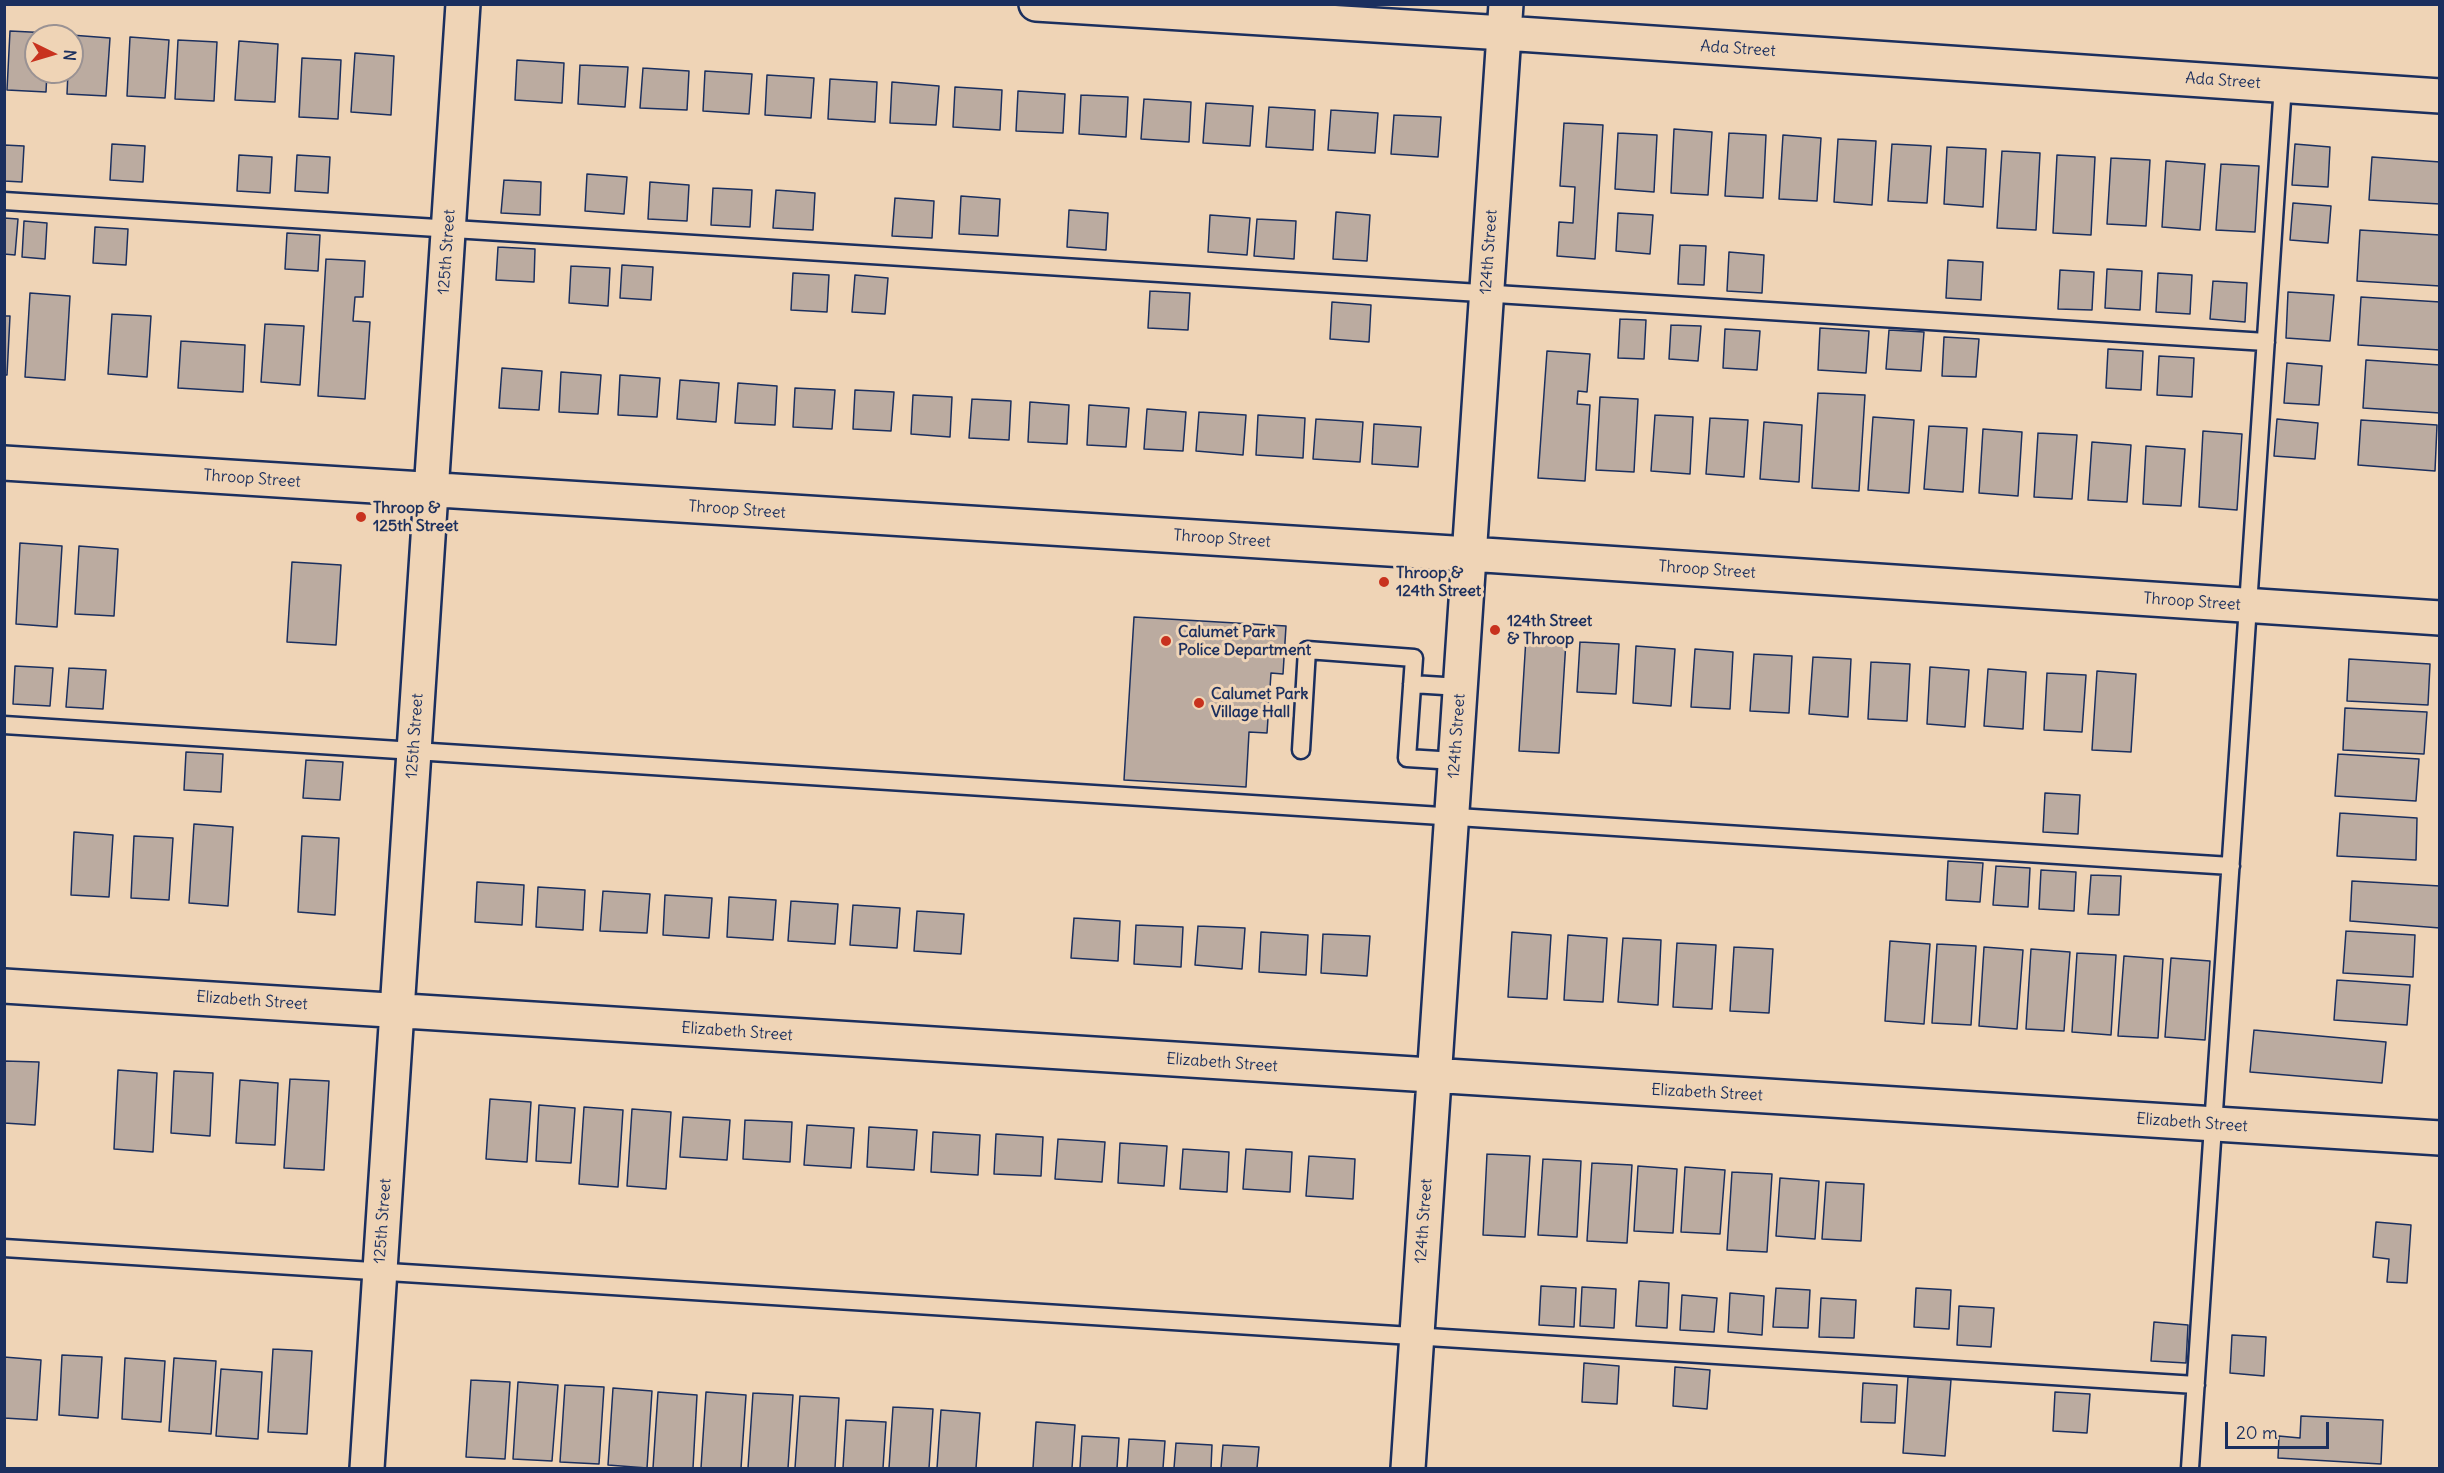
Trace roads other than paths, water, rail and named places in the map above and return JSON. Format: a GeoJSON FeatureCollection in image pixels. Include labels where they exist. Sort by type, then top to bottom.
{"type":"FeatureCollection","features":[{"type":"Feature","properties":{"kind":"street","name":"125th Street"},"geometry":{"type":"LineString","coordinates":[[367,1468],[463,4]]}},
{"type":"Feature","properties":{"kind":"street","name":"Ada Street"},"geometry":{"type":"LineString","coordinates":[[1036,4],[1505,19],[2283,85],[2439,96]]}},
{"type":"Feature","properties":{"kind":"street","name":"124th Street"},"geometry":{"type":"LineString","coordinates":[[1408,1468],[1505,19]]}},
{"type":"Feature","properties":{"kind":"street","name":"Throop Street"},"geometry":{"type":"LineString","coordinates":[[4,463],[1469,554],[2439,618]]}},
{"type":"Feature","properties":{"kind":"street","name":"Elizabeth Street"},"geometry":{"type":"LineString","coordinates":[[4,986],[2439,1138]]}},
{"type":"Feature","properties":{"kind":"lane"},"geometry":{"type":"LineString","coordinates":[[2190,1468],[2283,85]]}},
{"type":"Feature","properties":{"kind":"lane"},"geometry":{"type":"LineString","coordinates":[[4,201],[2266,342]]}},
{"type":"Feature","properties":{"kind":"lane"},"geometry":{"type":"LineString","coordinates":[[1301,750],[1306,650],[1414,658],[1407,758],[1455,760]]}},
{"type":"Feature","properties":{"kind":"lane"},"geometry":{"type":"LineString","coordinates":[[1412,684],[1460,687]]}},
{"type":"Feature","properties":{"kind":"lane"},"geometry":{"type":"LineString","coordinates":[[4,725],[2231,866]]}},
{"type":"Feature","properties":{"kind":"lane"},"geometry":{"type":"LineString","coordinates":[[4,1248],[2196,1385]]}},
{"type":"Feature","properties":{"kind":"place","name":"Throop & 125th Street"},"geometry":{"type":"Point","coordinates":[361,517]}},
{"type":"Feature","properties":{"kind":"place","name":"Throop & 124th Street"},"geometry":{"type":"Point","coordinates":[1384,582]}},
{"type":"Feature","properties":{"kind":"place","name":"124th Street & Throop"},"geometry":{"type":"Point","coordinates":[1495,630]}},
{"type":"Feature","properties":{"kind":"place","name":"Calumet Park Police Department"},"geometry":{"type":"Point","coordinates":[1166,641]}},
{"type":"Feature","properties":{"kind":"place","name":"Calumet Park Village Hall"},"geometry":{"type":"Point","coordinates":[1199,703]}}]}
